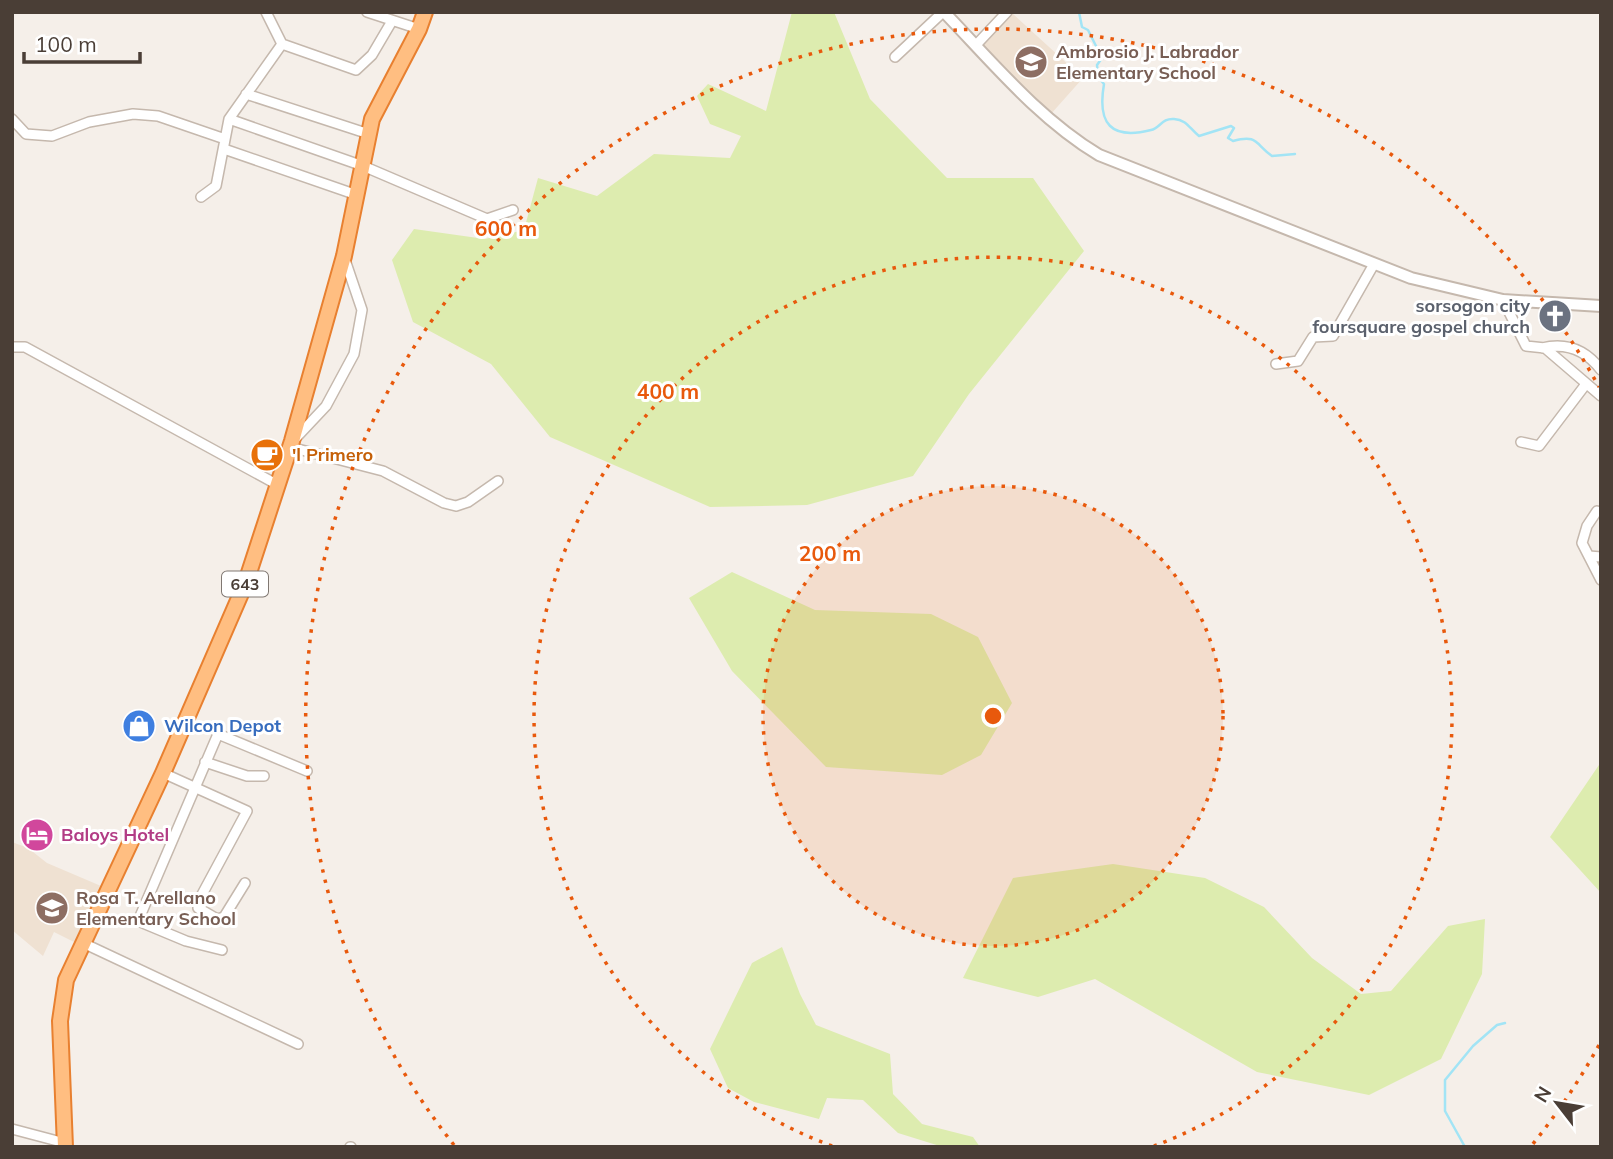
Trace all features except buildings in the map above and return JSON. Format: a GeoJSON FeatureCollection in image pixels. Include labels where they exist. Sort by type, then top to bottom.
{"type":"FeatureCollection","features":[{"type":"Feature","properties":{"kind":"highway","name":"643"},"geometry":{"type":"LineString","coordinates":[[65,1145],[61,1000],[66,980],[163,773],[246,582],[291,444],[344,256],[369,134],[385,90],[419,29],[425,12]]}},
{"type":"Feature","properties":{"kind":"street"},"geometry":{"type":"LineString","coordinates":[[266,12],[282,44],[355,70],[372,55],[392,21]]}},
{"type":"Feature","properties":{"kind":"street"},"geometry":{"type":"LineString","coordinates":[[367,12],[419,29]]}},
{"type":"Feature","properties":{"kind":"street"},"geometry":{"type":"LineString","coordinates":[[895,57],[944,12],[1039,110],[1074,140],[1100,155],[1411,278],[1503,300],[1601,306]]}},
{"type":"Feature","properties":{"kind":"street"},"geometry":{"type":"LineString","coordinates":[[976,45],[1007,12]]}},
{"type":"Feature","properties":{"kind":"street"},"geometry":{"type":"LineString","coordinates":[[201,197],[216,186],[229,119],[282,44]]}},
{"type":"Feature","properties":{"kind":"street"},"geometry":{"type":"LineString","coordinates":[[246,94],[369,134]]}},
{"type":"Feature","properties":{"kind":"street"},"geometry":{"type":"LineString","coordinates":[[12,119],[26,134],[52,136],[89,122],[116,117],[158,116],[357,195]]}},
{"type":"Feature","properties":{"kind":"street"},"geometry":{"type":"LineString","coordinates":[[229,119],[363,166],[486,219],[513,210]]}},
{"type":"Feature","properties":{"kind":"street"},"geometry":{"type":"LineString","coordinates":[[344,256],[362,310],[354,354],[326,406],[291,444],[383,471],[444,503],[456,506],[468,502],[498,481]]}},
{"type":"Feature","properties":{"kind":"street"},"geometry":{"type":"LineString","coordinates":[[1276,364],[1298,361],[1313,337],[1333,336],[1374,264]]}},
{"type":"Feature","properties":{"kind":"street"},"geometry":{"type":"LineString","coordinates":[[1503,300],[1526,346],[1542,348],[1560,344],[1579,350],[1601,370]]}},
{"type":"Feature","properties":{"kind":"street"},"geometry":{"type":"LineString","coordinates":[[12,348],[25,347],[278,485]]}},
{"type":"Feature","properties":{"kind":"street"},"geometry":{"type":"LineString","coordinates":[[1542,348],[1601,397]]}},
{"type":"Feature","properties":{"kind":"street"},"geometry":{"type":"LineString","coordinates":[[1521,442],[1539,446],[1587,384]]}},
{"type":"Feature","properties":{"kind":"street"},"geometry":{"type":"LineString","coordinates":[[1601,512],[1597,511],[1592,516],[1582,543],[1601,580]]}},
{"type":"Feature","properties":{"kind":"street"},"geometry":{"type":"LineString","coordinates":[[1589,556],[1601,557]]}},
{"type":"Feature","properties":{"kind":"street"},"geometry":{"type":"LineString","coordinates":[[222,950],[186,941],[138,921],[218,734],[307,771]]}},
{"type":"Feature","properties":{"kind":"street"},"geometry":{"type":"LineString","coordinates":[[205,762],[247,776],[264,776]]}},
{"type":"Feature","properties":{"kind":"street"},"geometry":{"type":"LineString","coordinates":[[163,773],[247,811],[199,900],[198,908],[217,919],[224,917],[245,883]]}},
{"type":"Feature","properties":{"kind":"street"},"geometry":{"type":"LineString","coordinates":[[83,943],[298,1044]]}},
{"type":"Feature","properties":{"kind":"street"},"geometry":{"type":"LineString","coordinates":[[12,1129],[65,1145]]}},
{"type":"Feature","properties":{"kind":"shaded area","name":"Ambrosio J. Labrador Elementary School"},"geometry":{"type":"Polygon","coordinates":[[[1012,13],[1083,78],[1050,115],[980,47],[1012,13]]]}},
{"type":"Feature","properties":{"kind":"shaded area","name":"Rosa T. Arellano Elementary School"},"geometry":{"type":"Polygon","coordinates":[[[12,842],[28,848],[47,863],[101,886],[76,943],[54,932],[43,956],[12,930],[12,842]]]}},
{"type":"Feature","properties":{"kind":"green space"},"geometry":{"type":"Polygon","coordinates":[[[792,12],[834,12],[870,99],[947,178],[1033,178],[1084,251],[969,394],[913,476],[807,505],[710,507],[550,437],[491,364],[413,322],[392,260],[414,229],[485,239],[524,230],[538,178],[597,196],[654,154],[730,158],[741,136],[710,124],[697,96],[708,84],[766,111],[792,12]]]}},
{"type":"Feature","properties":{"kind":"green space"},"geometry":{"type":"Polygon","coordinates":[[[732,572],[815,610],[931,614],[978,637],[1012,703],[981,755],[942,775],[826,767],[732,671],[689,598],[732,572]]]}},
{"type":"Feature","properties":{"kind":"green space"},"geometry":{"type":"Polygon","coordinates":[[[1601,762],[1601,893],[1550,837],[1601,762]]]}},
{"type":"Feature","properties":{"kind":"green space"},"geometry":{"type":"Polygon","coordinates":[[[1113,864],[1205,878],[1264,907],[1312,958],[1361,994],[1391,991],[1448,926],[1485,919],[1482,974],[1441,1059],[1369,1095],[1257,1072],[1095,979],[1038,997],[963,978],[1013,878],[1113,864]]]}},
{"type":"Feature","properties":{"kind":"green space"},"geometry":{"type":"Polygon","coordinates":[[[782,947],[800,994],[816,1025],[890,1054],[893,1094],[922,1124],[973,1137],[980,1147],[943,1147],[898,1133],[863,1100],[827,1098],[819,1119],[754,1102],[728,1088],[710,1049],[752,963],[782,947]]]}},
{"type":"Feature","properties":{"kind":"waterway"},"geometry":{"type":"LineString","coordinates":[[1079,12],[1082,27],[1088,30],[1102,58],[1097,65],[1098,77],[1104,84],[1103,109],[1110,126],[1126,133],[1137,133],[1151,130],[1174,119],[1188,125],[1199,136],[1231,126],[1234,128],[1228,138],[1233,141],[1256,141],[1272,156],[1295,154]]}},
{"type":"Feature","properties":{"kind":"waterway"},"geometry":{"type":"LineString","coordinates":[[1465,1147],[1445,1111],[1445,1080],[1473,1046],[1497,1025],[1505,1023]]}},
{"type":"Feature","properties":{"kind":"place","name":"Ambrosio J. Labrador Elementary School"},"geometry":{"type":"Point","coordinates":[1031,62]}},
{"type":"Feature","properties":{"kind":"place","name":"sorsogon city foursquare gospel church"},"geometry":{"type":"Point","coordinates":[1555,316]}},
{"type":"Feature","properties":{"kind":"place","name":"'l Primero"},"geometry":{"type":"Point","coordinates":[267,455]}},
{"type":"Feature","properties":{"kind":"place","name":"Wilcon Depot"},"geometry":{"type":"Point","coordinates":[139,726]}},
{"type":"Feature","properties":{"kind":"place","name":"Baloys Hotel"},"geometry":{"type":"Point","coordinates":[37,835]}},
{"type":"Feature","properties":{"kind":"place","name":"Rosa T. Arellano Elementary School"},"geometry":{"type":"Point","coordinates":[52,908]}}]}
